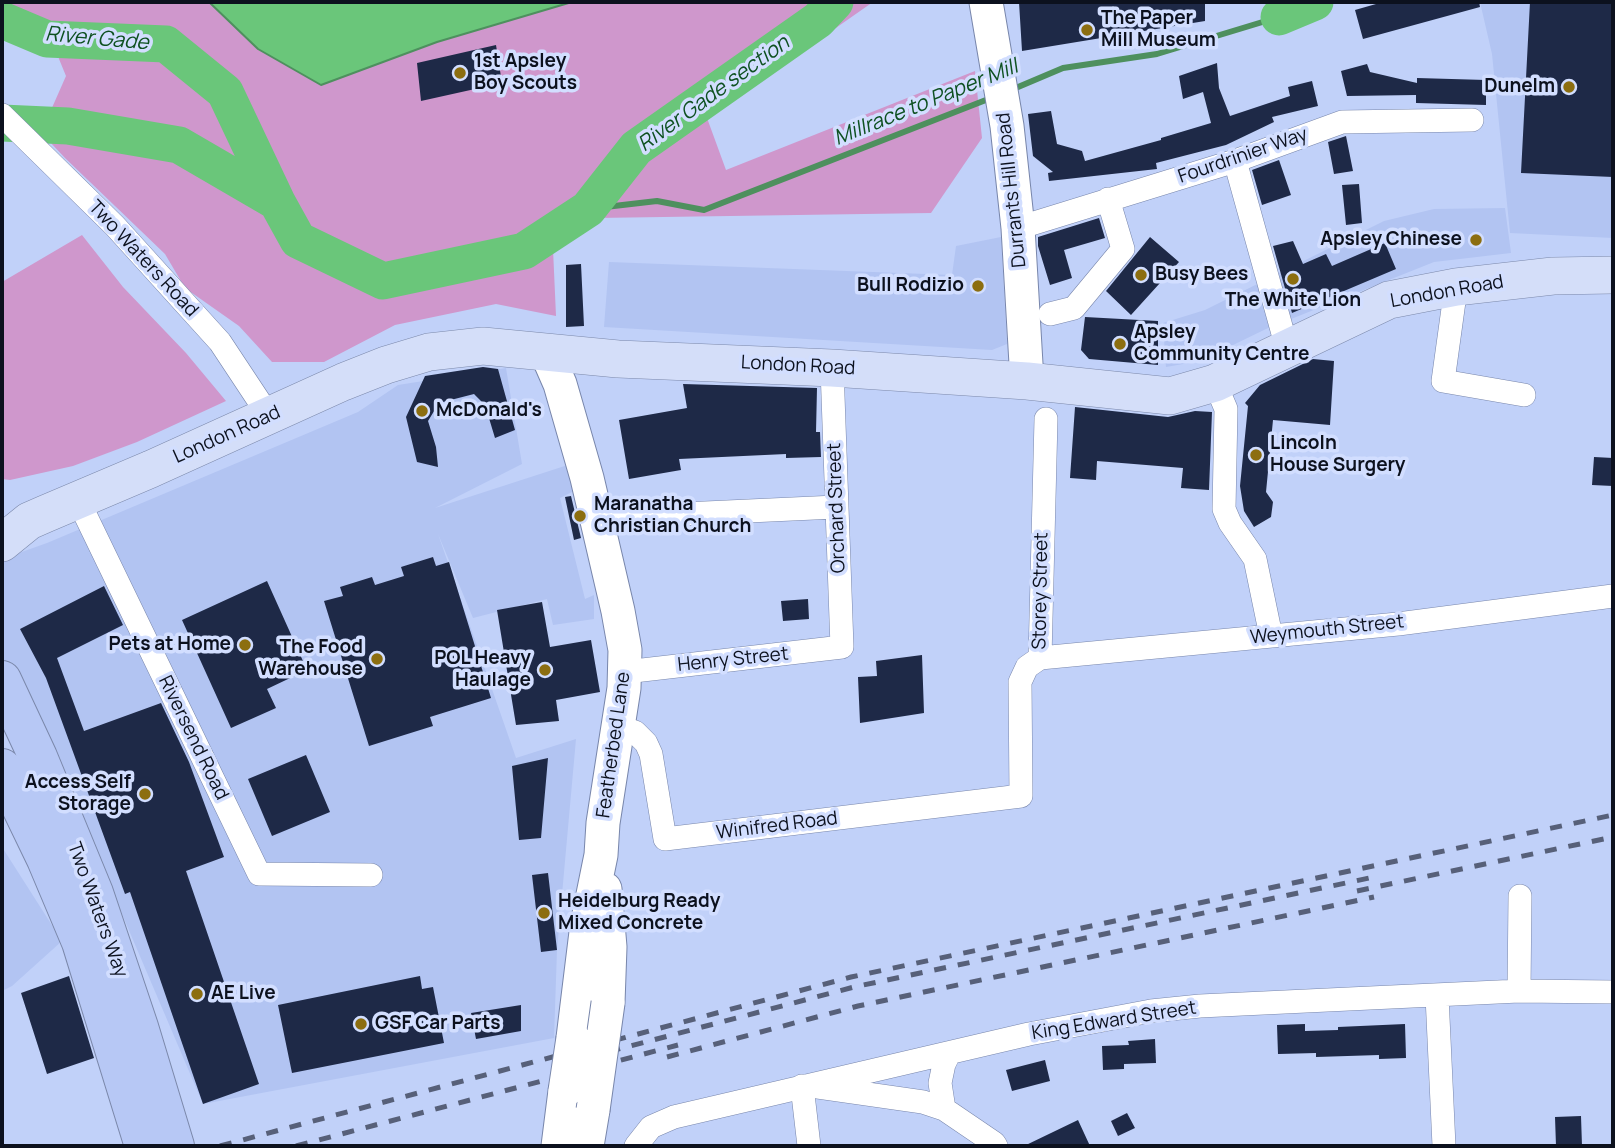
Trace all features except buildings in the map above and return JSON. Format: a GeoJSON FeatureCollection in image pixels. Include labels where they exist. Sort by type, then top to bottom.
{"type":"FeatureCollection","features":[{"type":"Feature","properties":{"kind":"highway","name":"Two Waters Way"},"geometry":{"type":"LineString","coordinates":[[2,680],[38,757],[94,893],[139,1027],[156,1136]]}},
{"type":"Feature","properties":{"kind":"highway","name":"Two Waters Way"},"geometry":{"type":"LineString","coordinates":[[2,768],[46,859],[81,942],[156,1136]]}},
{"type":"Feature","properties":{"kind":"main road","name":"London Road"},"geometry":{"type":"LineString","coordinates":[[16,523],[78,500],[386,365],[429,352],[483,346],[618,359],[832,368],[1027,381],[1170,396],[1215,383],[1389,300],[1456,287],[1553,276],[1613,275]]}},
{"type":"Feature","properties":{"kind":"main road"},"geometry":{"type":"LineString","coordinates":[[2,567],[16,523]]}},
{"type":"Feature","properties":{"kind":"street","name":"Durrants Hill Road"},"geometry":{"type":"LineString","coordinates":[[986,2],[1007,127],[1018,228],[1027,381]]}},
{"type":"Feature","properties":{"kind":"street","name":"Fourdrinier Way"},"geometry":{"type":"LineString","coordinates":[[1018,228],[1235,161],[1342,122],[1472,120]]}},
{"type":"Feature","properties":{"kind":"street","name":"Two Waters Road"},"geometry":{"type":"LineString","coordinates":[[9,123],[115,226],[220,342],[269,416]]}},
{"type":"Feature","properties":{"kind":"street"},"geometry":{"type":"LineString","coordinates":[[1235,161],[1287,348]]}},
{"type":"Feature","properties":{"kind":"street"},"geometry":{"type":"LineString","coordinates":[[1050,314],[1074,308],[1123,249],[1108,199]]}},
{"type":"Feature","properties":{"kind":"street"},"geometry":{"type":"LineString","coordinates":[[1456,287],[1443,381],[1524,396]]}},
{"type":"Feature","properties":{"kind":"street","name":"Featherbed Lane"},"geometry":{"type":"LineString","coordinates":[[547,352],[561,384],[596,518],[623,633],[625,672],[603,823],[601,855],[587,924],[558,1146]]}},
{"type":"Feature","properties":{"kind":"street","name":"Orchard Street"},"geometry":{"type":"LineString","coordinates":[[832,368],[842,648]]}},
{"type":"Feature","properties":{"kind":"street"},"geometry":{"type":"LineString","coordinates":[[1215,383],[1226,409],[1222,486],[1224,509],[1230,523],[1255,559],[1271,636]]}},
{"type":"Feature","properties":{"kind":"street","name":"Storey Street"},"geometry":{"type":"LineString","coordinates":[[1021,796],[1020,682],[1027,667],[1040,658],[1046,419]]}},
{"type":"Feature","properties":{"kind":"street","name":"Riversend Road"},"geometry":{"type":"LineString","coordinates":[[78,500],[259,874],[371,875]]}},
{"type":"Feature","properties":{"kind":"street"},"geometry":{"type":"LineString","coordinates":[[596,518],[836,507]]}},
{"type":"Feature","properties":{"kind":"street","name":"Weymouth Street"},"geometry":{"type":"LineString","coordinates":[[1040,658],[1398,624],[1613,596]]}},
{"type":"Feature","properties":{"kind":"street","name":"Henry Street"},"geometry":{"type":"LineString","coordinates":[[625,672],[842,648]]}},
{"type":"Feature","properties":{"kind":"street","name":"Winifred Road"},"geometry":{"type":"LineString","coordinates":[[618,726],[635,732],[646,743],[651,754],[665,839],[1021,796]]}},
{"type":"Feature","properties":{"kind":"street","name":"Featherbed Lane"},"geometry":{"type":"LineString","coordinates":[[587,1146],[608,1003],[610,947],[601,855]]}},
{"type":"Feature","properties":{"kind":"street"},"geometry":{"type":"LineString","coordinates":[[1519,991],[1520,895]]}},
{"type":"Feature","properties":{"kind":"street","name":"King Edward Street"},"geometry":{"type":"LineString","coordinates":[[636,1146],[650,1127],[674,1117],[1062,1027],[1151,1011],[1199,1006],[1519,991],[1613,992]]}},
{"type":"Feature","properties":{"kind":"street"},"geometry":{"type":"LineString","coordinates":[[1437,996],[1444,1146]]}},
{"type":"Feature","properties":{"kind":"street"},"geometry":{"type":"LineString","coordinates":[[944,1109],[940,1083],[949,1054]]}},
{"type":"Feature","properties":{"kind":"street"},"geometry":{"type":"LineString","coordinates":[[810,1146],[805,1085],[923,1102],[944,1109],[996,1146]]}},
{"type":"Feature","properties":{"kind":"shaded area"},"geometry":{"type":"Polygon","coordinates":[[[2,2],[873,2],[707,118],[726,170],[975,71],[982,138],[931,213],[596,218],[553,249],[556,316],[496,304],[395,325],[324,362],[272,362],[239,326],[185,288],[165,254],[33,124],[51,110],[66,76],[50,37],[2,15],[2,2]]]}},
{"type":"Feature","properties":{"kind":"shaded area"},"geometry":{"type":"Polygon","coordinates":[[[209,2],[572,2],[437,42],[321,85],[258,49],[209,2]]]}},
{"type":"Feature","properties":{"kind":"shaded area"},"geometry":{"type":"Polygon","coordinates":[[[1480,2],[1613,2],[1613,238],[1510,233],[1492,54],[1480,2]]]}},
{"type":"Feature","properties":{"kind":"shaded area"},"geometry":{"type":"Polygon","coordinates":[[[1505,208],[1511,253],[1434,262],[1266,329],[1200,361],[1166,367],[1163,323],[1205,310],[1384,221],[1434,209],[1505,208]]]}},
{"type":"Feature","properties":{"kind":"shaded area"},"geometry":{"type":"Polygon","coordinates":[[[82,235],[123,287],[186,353],[226,401],[137,442],[73,466],[10,480],[2,479],[2,282],[82,235]]]}},
{"type":"Feature","properties":{"kind":"shaded area"},"geometry":{"type":"Polygon","coordinates":[[[1001,237],[1007,344],[992,350],[604,327],[609,262],[952,275],[956,246],[1001,237]]]}},
{"type":"Feature","properties":{"kind":"shaded area"},"geometry":{"type":"Polygon","coordinates":[[[506,368],[522,464],[435,508],[574,463],[582,487],[560,498],[585,599],[594,595],[594,619],[553,625],[547,599],[473,618],[438,534],[516,758],[576,739],[557,950],[554,1038],[203,1104],[26,689],[2,700],[2,559],[47,543],[358,412],[398,385],[506,368]]]}},
{"type":"Feature","properties":{"kind":"shaded area"},"geometry":{"type":"Polygon","coordinates":[[[2,847],[62,941],[12,986],[2,991],[2,847]]]}},
{"type":"Feature","properties":{"kind":"waterway","name":"River Gade section"},"geometry":{"type":"LineString","coordinates":[[2,20],[47,39],[166,44],[225,92],[298,240],[383,281],[524,251],[588,209],[636,148],[818,20],[835,2]]}},
{"type":"Feature","properties":{"kind":"waterway"},"geometry":{"type":"LineString","coordinates":[[1279,17],[1315,2]]}},
{"type":"Feature","properties":{"kind":"waterway","name":"Millrace to Paper Mill"},"geometry":{"type":"LineString","coordinates":[[1011,90],[1063,68],[1157,54],[1279,17]]}},
{"type":"Feature","properties":{"kind":"waterway","name":"Millrace to Paper Mill"},"geometry":{"type":"LineString","coordinates":[[588,209],[657,201],[704,210],[991,98]]}},
{"type":"Feature","properties":{"kind":"waterway"},"geometry":{"type":"LineString","coordinates":[[2,123],[68,126],[179,145],[277,202]]}},
{"type":"Feature","properties":{"kind":"railway"},"geometry":{"type":"LineString","coordinates":[[220,1146],[851,977],[1613,815]]}},
{"type":"Feature","properties":{"kind":"railway"},"geometry":{"type":"LineString","coordinates":[[1357,891],[1613,837]]}},
{"type":"Feature","properties":{"kind":"railway"},"geometry":{"type":"LineString","coordinates":[[562,1064],[854,987],[1374,877]]}},
{"type":"Feature","properties":{"kind":"railway"},"geometry":{"type":"LineString","coordinates":[[667,1057],[858,1006],[1374,897]]}},
{"type":"Feature","properties":{"kind":"railway"},"geometry":{"type":"LineString","coordinates":[[296,1146],[678,1045]]}},
{"type":"Feature","properties":{"kind":"place","name":"The Paper Mill Museum"},"geometry":{"type":"Point","coordinates":[1087,30]}},
{"type":"Feature","properties":{"kind":"place","name":"1st Apsley Boy Scouts"},"geometry":{"type":"Point","coordinates":[460,73]}},
{"type":"Feature","properties":{"kind":"place","name":"Dunelm"},"geometry":{"type":"Point","coordinates":[1569,87]}},
{"type":"Feature","properties":{"kind":"place","name":"Apsley Chinese"},"geometry":{"type":"Point","coordinates":[1476,240]}},
{"type":"Feature","properties":{"kind":"place","name":"Busy Bees"},"geometry":{"type":"Point","coordinates":[1141,275]}},
{"type":"Feature","properties":{"kind":"place","name":"The White Lion"},"geometry":{"type":"Point","coordinates":[1293,279]}},
{"type":"Feature","properties":{"kind":"place","name":"Bull Rodizio"},"geometry":{"type":"Point","coordinates":[978,286]}},
{"type":"Feature","properties":{"kind":"place","name":"Apsley Community Centre"},"geometry":{"type":"Point","coordinates":[1120,344]}},
{"type":"Feature","properties":{"kind":"place","name":"McDonald's"},"geometry":{"type":"Point","coordinates":[422,411]}},
{"type":"Feature","properties":{"kind":"place","name":"Lincoln House Surgery"},"geometry":{"type":"Point","coordinates":[1256,455]}},
{"type":"Feature","properties":{"kind":"place","name":"Maranatha Christian Church"},"geometry":{"type":"Point","coordinates":[580,516]}},
{"type":"Feature","properties":{"kind":"place","name":"Pets at Home"},"geometry":{"type":"Point","coordinates":[245,645]}},
{"type":"Feature","properties":{"kind":"place","name":"The Food Warehouse"},"geometry":{"type":"Point","coordinates":[377,659]}},
{"type":"Feature","properties":{"kind":"place","name":"POL Heavy Haulage"},"geometry":{"type":"Point","coordinates":[545,670]}},
{"type":"Feature","properties":{"kind":"place","name":"Access Self Storage"},"geometry":{"type":"Point","coordinates":[145,794]}},
{"type":"Feature","properties":{"kind":"place","name":"Heidelburg Ready Mixed Concrete"},"geometry":{"type":"Point","coordinates":[544,913]}},
{"type":"Feature","properties":{"kind":"place","name":"AE Live"},"geometry":{"type":"Point","coordinates":[197,994]}},
{"type":"Feature","properties":{"kind":"place","name":"GSF Car Parts"},"geometry":{"type":"Point","coordinates":[361,1024]}},
{"type":"Feature","properties":{"kind":"water label","name":"River Gade"},"geometry":{"type":"Point","coordinates":[97,39]}}]}
